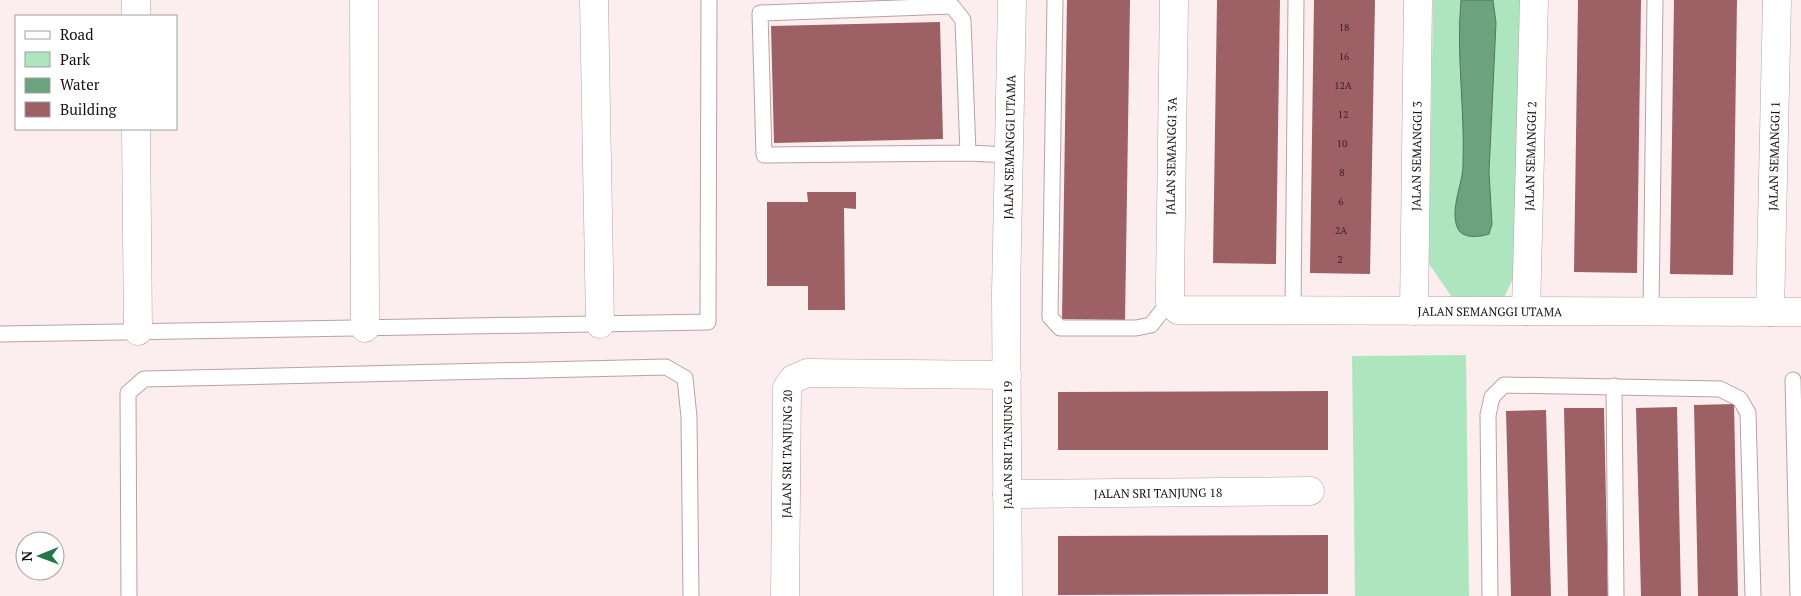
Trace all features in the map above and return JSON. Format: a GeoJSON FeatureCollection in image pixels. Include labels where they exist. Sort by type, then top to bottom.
{"type":"FeatureCollection","features":[{"type":"Feature","properties":{"kind":"street"},"geometry":{"type":"LineString","coordinates":[[136,0],[136,15]]}},
{"type":"Feature","properties":{"kind":"street"},"geometry":{"type":"LineString","coordinates":[[364,0],[365,328]]}},
{"type":"Feature","properties":{"kind":"street"},"geometry":{"type":"LineString","coordinates":[[594,0],[600,324]]}},
{"type":"Feature","properties":{"kind":"street","name":"JALAN SEMANGGI UTAMA"},"geometry":{"type":"LineString","coordinates":[[1006,294],[1012,0]]}},
{"type":"Feature","properties":{"kind":"street","name":"JALAN SEMANGGI 3A"},"geometry":{"type":"LineString","coordinates":[[1174,0],[1174,306]]}},
{"type":"Feature","properties":{"kind":"street","name":"JALAN SEMANGGI 3"},"geometry":{"type":"LineString","coordinates":[[1414,311],[1418,0]]}},
{"type":"Feature","properties":{"kind":"street","name":"JALAN SEMANGGI 2"},"geometry":{"type":"LineString","coordinates":[[1526,311],[1534,0]]}},
{"type":"Feature","properties":{"kind":"street","name":"JALAN SEMANGGI 1"},"geometry":{"type":"LineString","coordinates":[[1770,312],[1777,0]]}},
{"type":"Feature","properties":{"kind":"street"},"geometry":{"type":"LineString","coordinates":[[136,130],[138,331]]}},
{"type":"Feature","properties":{"kind":"street","name":"JALAN SRI TANJUNG 19"},"geometry":{"type":"LineString","coordinates":[[1006,294],[1008,596]]}},
{"type":"Feature","properties":{"kind":"street","name":"JALAN SEMANGGI UTAMA"},"geometry":{"type":"LineString","coordinates":[[1174,306],[1293,310],[1801,312]]}},
{"type":"Feature","properties":{"kind":"street","name":"JALAN SRI TANJUNG 20"},"geometry":{"type":"LineString","coordinates":[[785,596],[787,388],[792,379],[807,373],[1007,375]]}},
{"type":"Feature","properties":{"kind":"street","name":"JALAN SRI TANJUNG 18"},"geometry":{"type":"LineString","coordinates":[[1007,494],[1310,491]]}},
{"type":"Feature","properties":{"kind":"lane"},"geometry":{"type":"LineString","coordinates":[[0,334],[708,322],[709,0]]}},
{"type":"Feature","properties":{"kind":"lane"},"geometry":{"type":"LineString","coordinates":[[1056,0],[1050,317],[1060,328],[1136,328],[1151,325],[1174,306]]}},
{"type":"Feature","properties":{"kind":"lane"},"geometry":{"type":"LineString","coordinates":[[1293,310],[1296,0]]}},
{"type":"Feature","properties":{"kind":"lane"},"geometry":{"type":"LineString","coordinates":[[1651,312],[1655,0]]}},
{"type":"Feature","properties":{"kind":"lane"},"geometry":{"type":"LineString","coordinates":[[968,153],[963,20],[952,6],[760,14],[764,155],[968,153],[1010,155]]}},
{"type":"Feature","properties":{"kind":"lane"},"geometry":{"type":"LineString","coordinates":[[129,596],[128,393],[144,378],[666,367],[685,378],[689,417],[691,596]]}},
{"type":"Feature","properties":{"kind":"lane"},"geometry":{"type":"LineString","coordinates":[[1793,380],[1798,596]]}},
{"type":"Feature","properties":{"kind":"lane"},"geometry":{"type":"LineString","coordinates":[[1490,596],[1488,414],[1492,397],[1504,385],[1720,389],[1740,399],[1748,414],[1753,596]]}},
{"type":"Feature","properties":{"kind":"lane"},"geometry":{"type":"LineString","coordinates":[[1614,386],[1616,596]]}},
{"type":"Feature","properties":{"kind":"green space"},"geometry":{"type":"Polygon","coordinates":[[[1433,0],[1520,0],[1517,270],[1501,304],[1456,303],[1429,264],[1433,0]]]}},
{"type":"Feature","properties":{"kind":"green space"},"geometry":{"type":"Polygon","coordinates":[[[1466,355],[1469,596],[1355,596],[1352,356],[1466,355]]]}},
{"type":"Feature","properties":{"kind":"water"},"geometry":{"type":"Polygon","coordinates":[[[1461,0],[1493,0],[1496,23],[1489,172],[1492,224],[1489,234],[1477,236],[1468,236],[1460,232],[1455,214],[1463,165],[1459,41],[1461,0]]]}},
{"type":"Feature","properties":{"kind":"building"},"geometry":{"type":"Polygon","coordinates":[[[1067,0],[1130,0],[1125,320],[1062,319],[1067,0]]]}},
{"type":"Feature","properties":{"kind":"building"},"geometry":{"type":"Polygon","coordinates":[[[1217,0],[1280,0],[1276,264],[1213,263],[1217,0]]]}},
{"type":"Feature","properties":{"kind":"building"},"geometry":{"type":"Polygon","coordinates":[[[1314,0],[1375,0],[1370,274],[1310,273],[1314,0]]]}},
{"type":"Feature","properties":{"kind":"building"},"geometry":{"type":"Polygon","coordinates":[[[1578,0],[1641,0],[1637,273],[1574,272],[1578,0]]]}},
{"type":"Feature","properties":{"kind":"building"},"geometry":{"type":"Polygon","coordinates":[[[1674,0],[1737,0],[1733,275],[1670,274],[1674,0]]]}},
{"type":"Feature","properties":{"kind":"building"},"geometry":{"type":"Polygon","coordinates":[[[940,22],[943,139],[774,143],[771,26],[940,22]]]}},
{"type":"Feature","properties":{"kind":"building"},"geometry":{"type":"Polygon","coordinates":[[[807,192],[856,192],[856,209],[844,208],[845,310],[808,310],[808,286],[767,286],[767,202],[808,202],[807,192]]]}},
{"type":"Feature","properties":{"kind":"building"},"geometry":{"type":"Polygon","coordinates":[[[1328,391],[1328,450],[1058,450],[1058,392],[1328,391]]]}},
{"type":"Feature","properties":{"kind":"building"},"geometry":{"type":"Polygon","coordinates":[[[1734,404],[1738,596],[1698,596],[1694,405],[1734,404]]]}},
{"type":"Feature","properties":{"kind":"building"},"geometry":{"type":"Polygon","coordinates":[[[1677,407],[1681,596],[1641,596],[1636,408],[1677,407]]]}},
{"type":"Feature","properties":{"kind":"building"},"geometry":{"type":"Polygon","coordinates":[[[1564,408],[1604,408],[1608,596],[1568,596],[1564,408]]]}},
{"type":"Feature","properties":{"kind":"building"},"geometry":{"type":"Polygon","coordinates":[[[1546,410],[1551,596],[1511,596],[1506,411],[1546,410]]]}},
{"type":"Feature","properties":{"kind":"building"},"geometry":{"type":"Polygon","coordinates":[[[1328,535],[1328,594],[1058,595],[1058,536],[1328,535]]]}}]}
